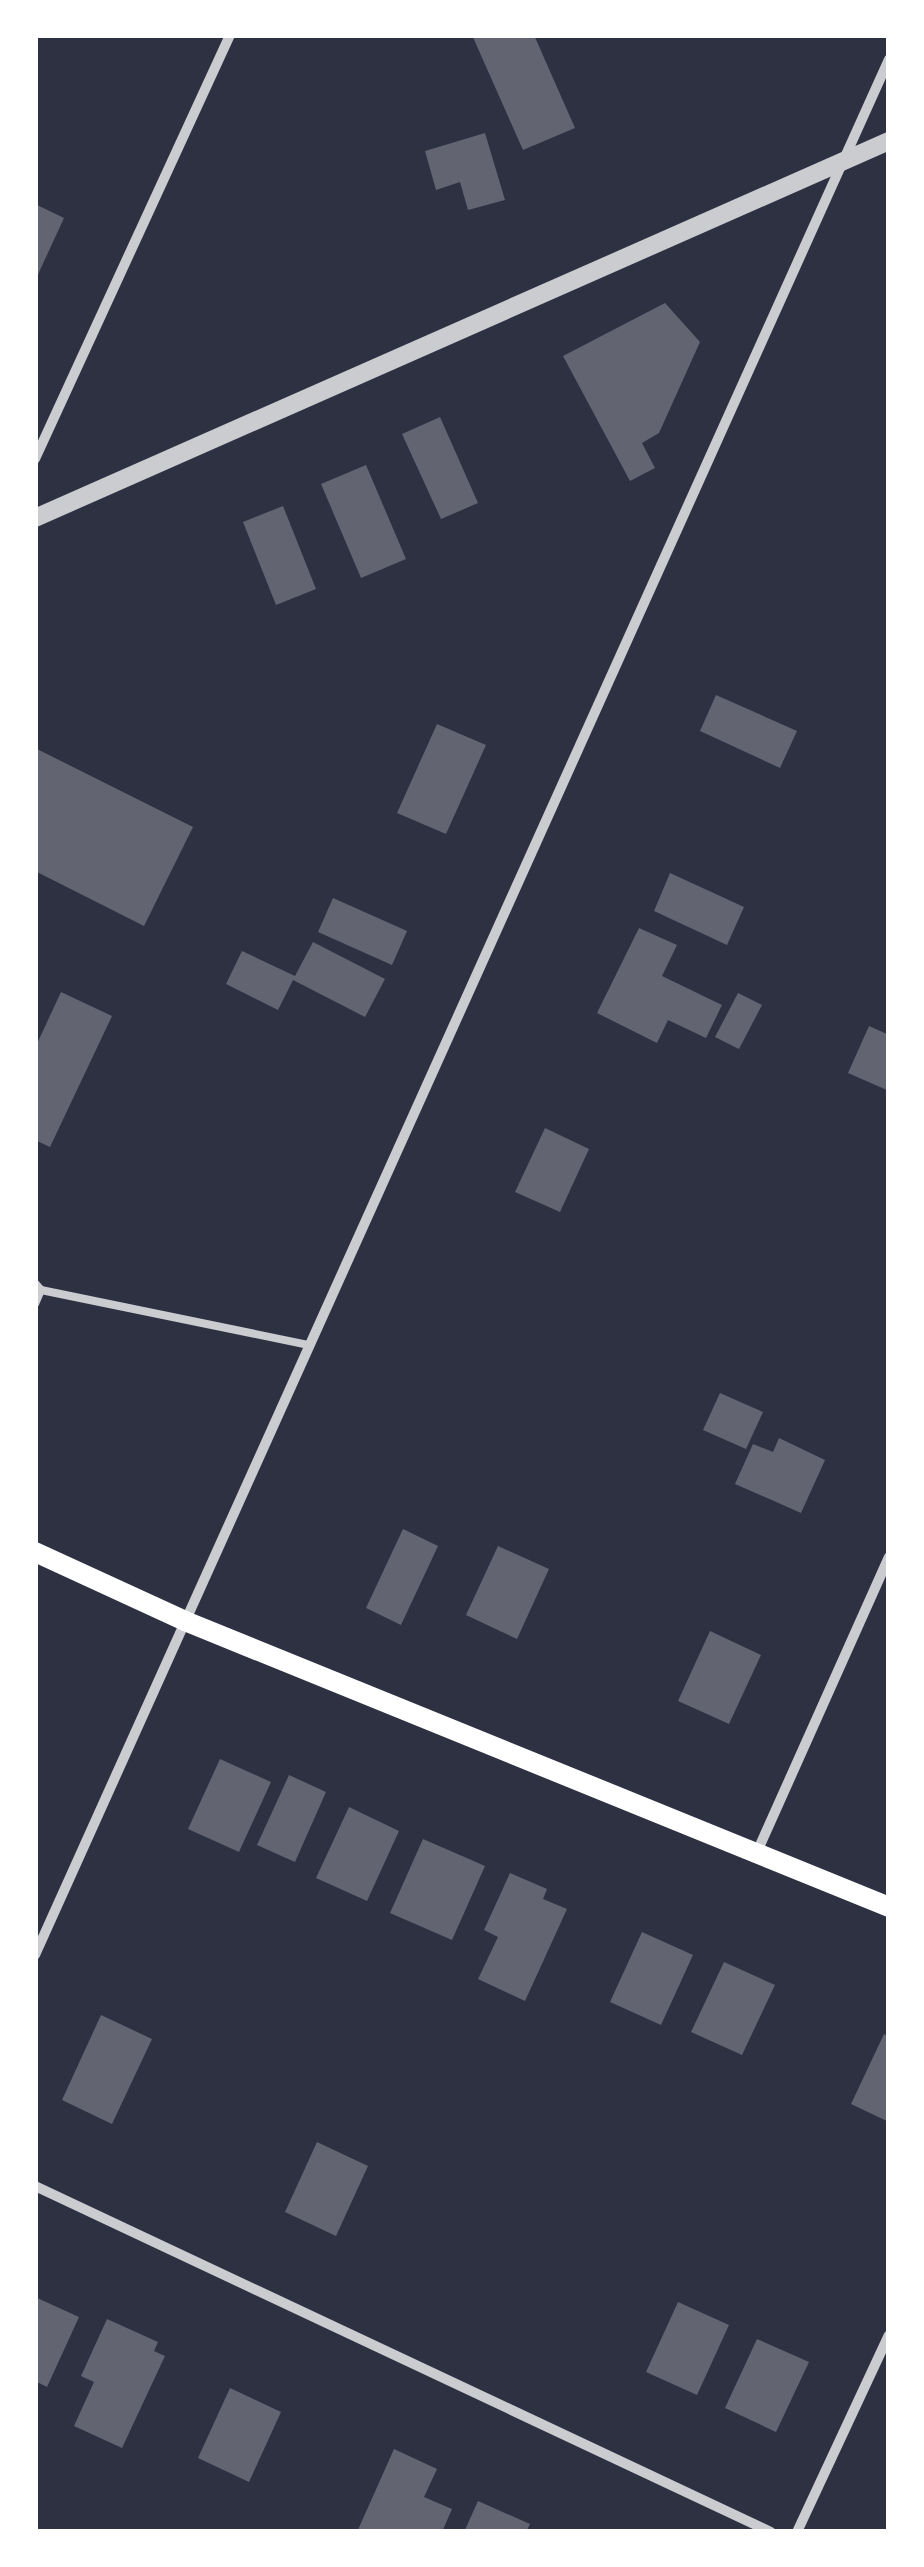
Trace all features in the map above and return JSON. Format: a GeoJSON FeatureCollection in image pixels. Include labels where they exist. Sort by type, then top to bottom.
{"type":"FeatureCollection","features":[{"type":"Feature","properties":{"kind":"main road"},"geometry":{"type":"LineString","coordinates":[[35,1552],[185,1621],[889,1907]]}},
{"type":"Feature","properties":{"kind":"street"},"geometry":{"type":"LineString","coordinates":[[35,459],[230,35]]}},
{"type":"Feature","properties":{"kind":"street"},"geometry":{"type":"LineString","coordinates":[[35,1955],[889,59]]}},
{"type":"Feature","properties":{"kind":"street"},"geometry":{"type":"LineString","coordinates":[[35,518],[889,142]]}},
{"type":"Feature","properties":{"kind":"street"},"geometry":{"type":"LineString","coordinates":[[757,1852],[889,1558]]}},
{"type":"Feature","properties":{"kind":"street"},"geometry":{"type":"LineString","coordinates":[[35,2186],[770,2532]]}},
{"type":"Feature","properties":{"kind":"street"},"geometry":{"type":"LineString","coordinates":[[797,2532],[889,2335]]}},
{"type":"Feature","properties":{"kind":"lane"},"geometry":{"type":"LineString","coordinates":[[35,1304],[38,1287],[310,1345]]}},
{"type":"Feature","properties":{"kind":"building"},"geometry":{"type":"Polygon","coordinates":[[[472,35],[534,35],[575,128],[523,150],[472,35]]]}},
{"type":"Feature","properties":{"kind":"building"},"geometry":{"type":"Polygon","coordinates":[[[485,133],[505,200],[468,210],[460,182],[436,190],[425,151],[485,133]]]}},
{"type":"Feature","properties":{"kind":"building"},"geometry":{"type":"Polygon","coordinates":[[[35,204],[64,218],[35,281],[35,204]]]}},
{"type":"Feature","properties":{"kind":"building"},"geometry":{"type":"Polygon","coordinates":[[[665,303],[700,342],[659,433],[642,443],[655,468],[630,481],[563,356],[665,303]]]}},
{"type":"Feature","properties":{"kind":"building"},"geometry":{"type":"Polygon","coordinates":[[[440,417],[478,503],[441,519],[402,434],[440,417]]]}},
{"type":"Feature","properties":{"kind":"building"},"geometry":{"type":"Polygon","coordinates":[[[366,465],[406,559],[361,578],[321,484],[366,465]]]}},
{"type":"Feature","properties":{"kind":"building"},"geometry":{"type":"Polygon","coordinates":[[[283,506],[316,589],[276,605],[243,522],[283,506]]]}},
{"type":"Feature","properties":{"kind":"building"},"geometry":{"type":"Polygon","coordinates":[[[716,695],[797,731],[780,768],[700,731],[716,695]]]}},
{"type":"Feature","properties":{"kind":"building"},"geometry":{"type":"Polygon","coordinates":[[[437,724],[486,745],[446,834],[397,813],[437,724]]]}},
{"type":"Feature","properties":{"kind":"building"},"geometry":{"type":"Polygon","coordinates":[[[35,748],[193,827],[144,926],[35,871],[35,748]]]}},
{"type":"Feature","properties":{"kind":"building"},"geometry":{"type":"Polygon","coordinates":[[[670,873],[744,907],[727,945],[654,911],[670,873]]]}},
{"type":"Feature","properties":{"kind":"building"},"geometry":{"type":"Polygon","coordinates":[[[333,898],[407,931],[392,965],[318,932],[333,898]]]}},
{"type":"Feature","properties":{"kind":"building"},"geometry":{"type":"Polygon","coordinates":[[[639,928],[677,945],[662,976],[722,1005],[706,1038],[668,1020],[657,1043],[597,1013],[639,928]]]}},
{"type":"Feature","properties":{"kind":"building"},"geometry":{"type":"Polygon","coordinates":[[[313,942],[385,979],[365,1017],[293,980],[278,1010],[226,984],[242,951],[295,976],[313,942]]]}},
{"type":"Feature","properties":{"kind":"building"},"geometry":{"type":"Polygon","coordinates":[[[61,992],[112,1016],[50,1147],[35,1140],[35,1048],[61,992]]]}},
{"type":"Feature","properties":{"kind":"building"},"geometry":{"type":"Polygon","coordinates":[[[738,993],[762,1005],[739,1049],[715,1037],[738,993]]]}},
{"type":"Feature","properties":{"kind":"building"},"geometry":{"type":"Polygon","coordinates":[[[869,1026],[889,1035],[889,1091],[848,1073],[869,1026]]]}},
{"type":"Feature","properties":{"kind":"building"},"geometry":{"type":"Polygon","coordinates":[[[545,1128],[589,1149],[560,1212],[515,1192],[545,1128]]]}},
{"type":"Feature","properties":{"kind":"building"},"geometry":{"type":"Polygon","coordinates":[[[720,1393],[763,1412],[746,1449],[703,1430],[720,1393]]]}},
{"type":"Feature","properties":{"kind":"building"},"geometry":{"type":"Polygon","coordinates":[[[779,1438],[825,1460],[801,1513],[735,1484],[753,1444],[773,1452],[779,1438]]]}},
{"type":"Feature","properties":{"kind":"building"},"geometry":{"type":"Polygon","coordinates":[[[403,1529],[438,1546],[401,1625],[366,1608],[403,1529]]]}},
{"type":"Feature","properties":{"kind":"building"},"geometry":{"type":"Polygon","coordinates":[[[498,1546],[549,1569],[517,1639],[466,1615],[498,1546]]]}},
{"type":"Feature","properties":{"kind":"building"},"geometry":{"type":"Polygon","coordinates":[[[710,1631],[761,1655],[729,1724],[678,1701],[710,1631]]]}},
{"type":"Feature","properties":{"kind":"building"},"geometry":{"type":"Polygon","coordinates":[[[220,1759],[271,1782],[239,1852],[188,1829],[220,1759]]]}},
{"type":"Feature","properties":{"kind":"building"},"geometry":{"type":"Polygon","coordinates":[[[289,1775],[326,1792],[295,1862],[257,1845],[289,1775]]]}},
{"type":"Feature","properties":{"kind":"building"},"geometry":{"type":"Polygon","coordinates":[[[349,1807],[399,1831],[367,1901],[316,1878],[349,1807]]]}},
{"type":"Feature","properties":{"kind":"building"},"geometry":{"type":"Polygon","coordinates":[[[423,1839],[485,1866],[452,1940],[390,1913],[423,1839]]]}},
{"type":"Feature","properties":{"kind":"building"},"geometry":{"type":"Polygon","coordinates":[[[510,1873],[547,1889],[543,1899],[567,1909],[525,2001],[478,1979],[498,1937],[484,1930],[510,1873]]]}},
{"type":"Feature","properties":{"kind":"building"},"geometry":{"type":"Polygon","coordinates":[[[642,1932],[693,1955],[661,2025],[610,2002],[642,1932]]]}},
{"type":"Feature","properties":{"kind":"building"},"geometry":{"type":"Polygon","coordinates":[[[724,1962],[775,1985],[742,2055],[691,2032],[724,1962]]]}},
{"type":"Feature","properties":{"kind":"building"},"geometry":{"type":"Polygon","coordinates":[[[101,2015],[152,2039],[112,2124],[62,2100],[101,2015]]]}},
{"type":"Feature","properties":{"kind":"building"},"geometry":{"type":"Polygon","coordinates":[[[884,2034],[889,2037],[889,2122],[851,2104],[884,2034]]]}},
{"type":"Feature","properties":{"kind":"building"},"geometry":{"type":"Polygon","coordinates":[[[317,2142],[368,2166],[336,2236],[285,2212],[317,2142]]]}},
{"type":"Feature","properties":{"kind":"building"},"geometry":{"type":"Polygon","coordinates":[[[35,2297],[79,2317],[47,2387],[35,2381],[35,2297]]]}},
{"type":"Feature","properties":{"kind":"building"},"geometry":{"type":"Polygon","coordinates":[[[678,2302],[729,2325],[697,2395],[646,2372],[678,2302]]]}},
{"type":"Feature","properties":{"kind":"building"},"geometry":{"type":"Polygon","coordinates":[[[107,2319],[158,2342],[154,2351],[165,2356],[122,2448],[74,2426],[94,2382],[81,2376],[107,2319]]]}},
{"type":"Feature","properties":{"kind":"building"},"geometry":{"type":"Polygon","coordinates":[[[757,2339],[809,2362],[776,2432],[725,2408],[757,2339]]]}},
{"type":"Feature","properties":{"kind":"building"},"geometry":{"type":"Polygon","coordinates":[[[230,2388],[281,2412],[249,2482],[198,2458],[230,2388]]]}},
{"type":"Feature","properties":{"kind":"building"},"geometry":{"type":"Polygon","coordinates":[[[394,2449],[437,2469],[424,2497],[452,2509],[442,2532],[357,2532],[394,2449]]]}},
{"type":"Feature","properties":{"kind":"building"},"geometry":{"type":"Polygon","coordinates":[[[478,2501],[530,2524],[526,2532],[464,2532],[478,2501]]]}}]}
